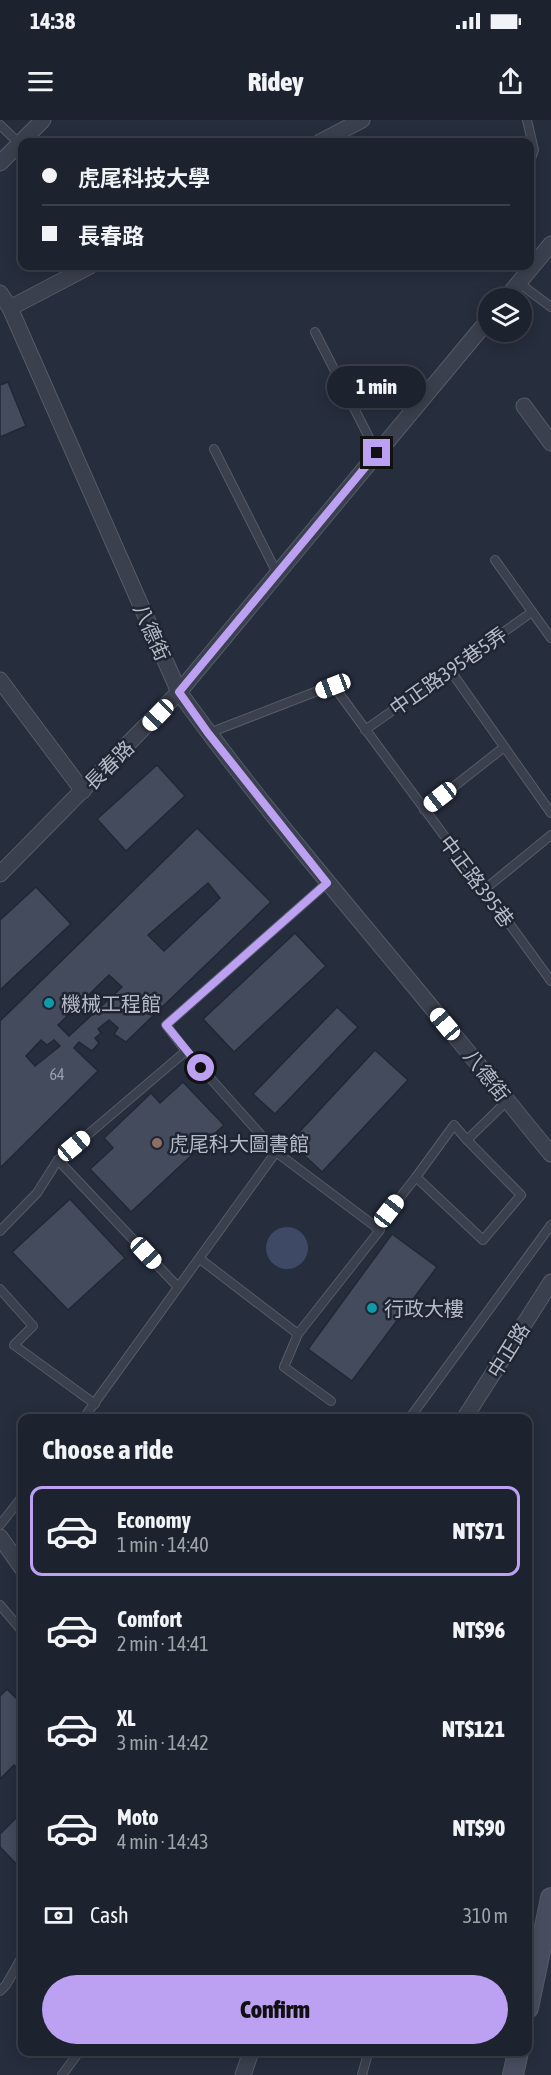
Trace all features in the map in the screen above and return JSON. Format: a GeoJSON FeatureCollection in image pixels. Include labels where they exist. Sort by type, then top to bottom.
{"type":"FeatureCollection","features":[{"type":"Feature","properties":{"kind":"main road"},"geometry":{"type":"LineString","coordinates":[[532,1992],[551,1898]]}},
{"type":"Feature","properties":{"kind":"main road"},"geometry":{"type":"LineString","coordinates":[[513,2075],[517,2056]]}},
{"type":"Feature","properties":{"kind":"street"},"geometry":{"type":"LineString","coordinates":[[24,138],[42,120]]}},
{"type":"Feature","properties":{"kind":"street"},"geometry":{"type":"LineString","coordinates":[[328,138],[362,120]]}},
{"type":"Feature","properties":{"kind":"street"},"geometry":{"type":"LineString","coordinates":[[0,163],[18,144]]}},
{"type":"Feature","properties":{"kind":"street"},"geometry":{"type":"LineString","coordinates":[[534,265],[551,244]]}},
{"type":"Feature","properties":{"kind":"street"},"geometry":{"type":"LineString","coordinates":[[10,308],[82,270]]}},
{"type":"Feature","properties":{"kind":"street"},"geometry":{"type":"LineString","coordinates":[[515,288],[530,270]]}},
{"type":"Feature","properties":{"kind":"street","name":"八德街"},"geometry":{"type":"LineString","coordinates":[[0,293],[10,308],[179,692],[208,733],[327,883],[460,1041],[551,1154]]}},
{"type":"Feature","properties":{"kind":"street","name":"長春路"},"geometry":{"type":"LineString","coordinates":[[1,870],[83,791],[179,692],[478,332]]}},
{"type":"Feature","properties":{"kind":"street"},"geometry":{"type":"LineString","coordinates":[[524,406],[551,443]]}},
{"type":"Feature","properties":{"kind":"street"},"geometry":{"type":"LineString","coordinates":[[0,680],[83,791]]}},
{"type":"Feature","properties":{"kind":"street","name":"中正路"},"geometry":{"type":"LineString","coordinates":[[467,1414],[551,1282]]}},
{"type":"Feature","properties":{"kind":"street"},"geometry":{"type":"LineString","coordinates":[[0,1537],[18,1562]]}},
{"type":"Feature","properties":{"kind":"street"},"geometry":{"type":"LineString","coordinates":[[243,2075],[250,2056]]}},
{"type":"Feature","properties":{"kind":"lane"},"geometry":{"type":"LineString","coordinates":[[527,120],[531,138]]}},
{"type":"Feature","properties":{"kind":"lane"},"geometry":{"type":"LineString","coordinates":[[0,125],[18,142]]}},
{"type":"Feature","properties":{"kind":"lane"},"geometry":{"type":"LineString","coordinates":[[519,283],[551,307]]}},
{"type":"Feature","properties":{"kind":"lane"},"geometry":{"type":"LineString","coordinates":[[315,333],[377,453]]}},
{"type":"Feature","properties":{"kind":"lane"},"geometry":{"type":"LineString","coordinates":[[214,449],[277,573]]}},
{"type":"Feature","properties":{"kind":"lane"},"geometry":{"type":"LineString","coordinates":[[495,560],[551,638]]}},
{"type":"Feature","properties":{"kind":"lane","name":"中正路395巷5弄"},"geometry":{"type":"LineString","coordinates":[[365,730],[532,612]]}},
{"type":"Feature","properties":{"kind":"lane"},"geometry":{"type":"LineString","coordinates":[[450,670],[551,813]]}},
{"type":"Feature","properties":{"kind":"lane","name":"中正路395巷"},"geometry":{"type":"LineString","coordinates":[[208,733],[333,686],[551,981]]}},
{"type":"Feature","properties":{"kind":"lane"},"geometry":{"type":"LineString","coordinates":[[424,810],[503,748]]}},
{"type":"Feature","properties":{"kind":"lane"},"geometry":{"type":"LineString","coordinates":[[484,888],[551,835]]}},
{"type":"Feature","properties":{"kind":"lane"},"geometry":{"type":"LineString","coordinates":[[327,883],[166,1025],[186,1051],[276,1152],[380,1230],[298,1334],[284,1367],[331,1401]]}},
{"type":"Feature","properties":{"kind":"lane"},"geometry":{"type":"LineString","coordinates":[[0,1231],[37,1193],[58,1160],[186,1051]]}},
{"type":"Feature","properties":{"kind":"lane"},"geometry":{"type":"LineString","coordinates":[[467,1140],[507,1101]]}},
{"type":"Feature","properties":{"kind":"lane"},"geometry":{"type":"LineString","coordinates":[[376,1228],[454,1125],[521,1195],[483,1240],[416,1177]]}},
{"type":"Feature","properties":{"kind":"lane"},"geometry":{"type":"LineString","coordinates":[[87,1414],[276,1152]]}},
{"type":"Feature","properties":{"kind":"lane"},"geometry":{"type":"LineString","coordinates":[[58,1160],[178,1287]]}},
{"type":"Feature","properties":{"kind":"lane"},"geometry":{"type":"LineString","coordinates":[[413,1414],[551,1224]]}},
{"type":"Feature","properties":{"kind":"lane"},"geometry":{"type":"LineString","coordinates":[[200,1259],[298,1334]]}},
{"type":"Feature","properties":{"kind":"lane"},"geometry":{"type":"LineString","coordinates":[[0,1289],[33,1326],[14,1345],[95,1404]]}},
{"type":"Feature","properties":{"kind":"lane"},"geometry":{"type":"LineString","coordinates":[[0,1525],[18,1502]]}},
{"type":"Feature","properties":{"kind":"lane"},"geometry":{"type":"LineString","coordinates":[[0,1605],[18,1626]]}},
{"type":"Feature","properties":{"kind":"lane"},"geometry":{"type":"LineString","coordinates":[[0,1990],[6,1985],[18,1964]]}},
{"type":"Feature","properties":{"kind":"lane"},"geometry":{"type":"LineString","coordinates":[[62,2075],[76,2056]]}},
{"type":"Feature","properties":{"kind":"lane"},"geometry":{"type":"LineString","coordinates":[[363,2075],[367,2057]]}},
{"type":"Feature","properties":{"kind":"water"},"geometry":{"type":"Polygon","coordinates":[[[287,1227],[302,1233],[308,1248],[302,1263],[287,1269],[272,1263],[266,1248],[272,1233],[287,1227]]]}},
{"type":"Feature","properties":{"kind":"building"},"geometry":{"type":"Polygon","coordinates":[[[8,382],[26,426],[0,437],[0,385],[8,382]]]}},
{"type":"Feature","properties":{"kind":"building"},"geometry":{"type":"Polygon","coordinates":[[[157,765],[185,796],[126,851],[97,819],[157,765]]]}},
{"type":"Feature","properties":{"kind":"building","name":"機械工程館"},"geometry":{"type":"Polygon","coordinates":[[[197,828],[271,902],[126,1042],[114,1034],[118,1028],[109,1020],[98,1029],[101,1033],[95,1038],[99,1043],[92,1051],[79,1042],[74,1048],[98,1071],[0,1168],[0,1021],[197,828]],[[208,883],[148,935],[164,951],[220,898],[208,883]],[[109,975],[58,1025],[69,1036],[122,987],[109,975]],[[41,1040],[26,1056],[35,1066],[60,1046],[54,1040],[47,1045],[41,1040]]]}},
{"type":"Feature","properties":{"kind":"building"},"geometry":{"type":"Polygon","coordinates":[[[36,887],[71,924],[0,990],[0,920],[36,887]]]}},
{"type":"Feature","properties":{"kind":"building"},"geometry":{"type":"Polygon","coordinates":[[[295,933],[326,966],[234,1052],[203,1019],[295,933]]]}},
{"type":"Feature","properties":{"kind":"building"},"geometry":{"type":"Polygon","coordinates":[[[337,1007],[358,1027],[275,1114],[253,1094],[337,1007]]]}},
{"type":"Feature","properties":{"kind":"building"},"geometry":{"type":"Polygon","coordinates":[[[375,1050],[408,1080],[322,1172],[290,1142],[375,1050]]]}},
{"type":"Feature","properties":{"kind":"building","name":"虎尾科大圖書館"},"geometry":{"type":"Polygon","coordinates":[[[183,1082],[224,1125],[131,1212],[90,1169],[113,1148],[104,1138],[151,1093],[160,1103],[183,1082]]]}},
{"type":"Feature","properties":{"kind":"building"},"geometry":{"type":"Polygon","coordinates":[[[70,1199],[125,1258],[68,1310],[12,1252],[70,1199]]]}},
{"type":"Feature","properties":{"kind":"building","name":"行政大樓"},"geometry":{"type":"Polygon","coordinates":[[[392,1234],[437,1267],[352,1381],[308,1349],[392,1234]]]}},
{"type":"Feature","properties":{"kind":"building"},"geometry":{"type":"Polygon","coordinates":[[[7,1689],[18,1700],[18,1769],[14,1765],[0,1779],[0,1696],[7,1689]]]}},
{"type":"Feature","properties":{"kind":"building"},"geometry":{"type":"Polygon","coordinates":[[[18,1816],[18,1866],[0,1847],[0,1834],[18,1816]]]}},
{"type":"Feature","properties":{"kind":"place","name":"機械工程館"},"geometry":{"type":"Point","coordinates":[49,1003]}},
{"type":"Feature","properties":{"kind":"place","name":"虎尾科大圖書館"},"geometry":{"type":"Point","coordinates":[157,1143]}},
{"type":"Feature","properties":{"kind":"place","name":"行政大樓"},"geometry":{"type":"Point","coordinates":[372,1308]}},
{"type":"Feature","properties":{"kind":"route"},"geometry":{"type":"LineString","coordinates":[[201,1068],[166,1025],[327,883],[208,733],[179,692],[377,453]]}}]}
